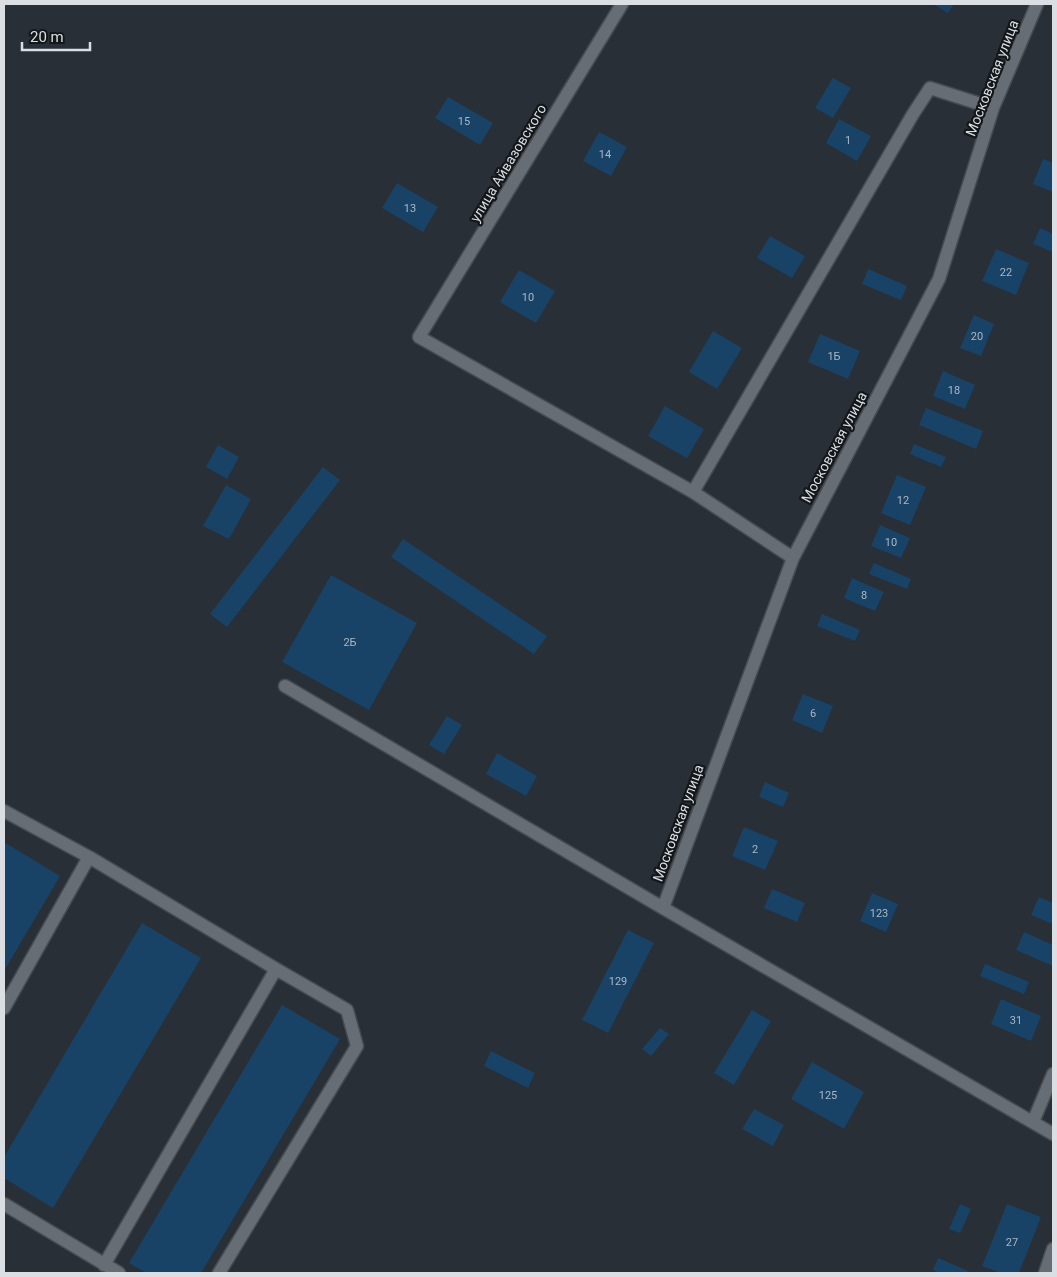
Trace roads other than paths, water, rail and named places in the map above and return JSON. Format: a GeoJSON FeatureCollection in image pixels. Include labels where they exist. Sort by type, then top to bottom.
{"type":"FeatureCollection","features":[{"type":"Feature","properties":{"kind":"street","name":"улица Айвазовского"},"geometry":{"type":"LineString","coordinates":[[622,4],[420,337],[693,492]]}},
{"type":"Feature","properties":{"kind":"street","name":"Московская улица"},"geometry":{"type":"LineString","coordinates":[[662,908],[793,558],[939,279],[993,108],[1037,4]]}},
{"type":"Feature","properties":{"kind":"street"},"geometry":{"type":"LineString","coordinates":[[793,558],[693,492],[908,122],[930,88],[993,108]]}},
{"type":"Feature","properties":{"kind":"street","name":"Московская улица"},"geometry":{"type":"LineString","coordinates":[[285,686],[662,908],[1053,1134]]}},
{"type":"Feature","properties":{"kind":"street"},"geometry":{"type":"LineString","coordinates":[[4,810],[89,857],[347,1010],[357,1046],[219,1273]]}},
{"type":"Feature","properties":{"kind":"street"},"geometry":{"type":"LineString","coordinates":[[4,1008],[89,857]]}},
{"type":"Feature","properties":{"kind":"street"},"geometry":{"type":"LineString","coordinates":[[104,1265],[276,969]]}},
{"type":"Feature","properties":{"kind":"street"},"geometry":{"type":"LineString","coordinates":[[1033,1122],[1053,1074]]}},
{"type":"Feature","properties":{"kind":"street"},"geometry":{"type":"LineString","coordinates":[[4,1204],[119,1273]]}},
{"type":"Feature","properties":{"kind":"street"},"geometry":{"type":"LineString","coordinates":[[1045,1273],[1053,1250]]}}]}
